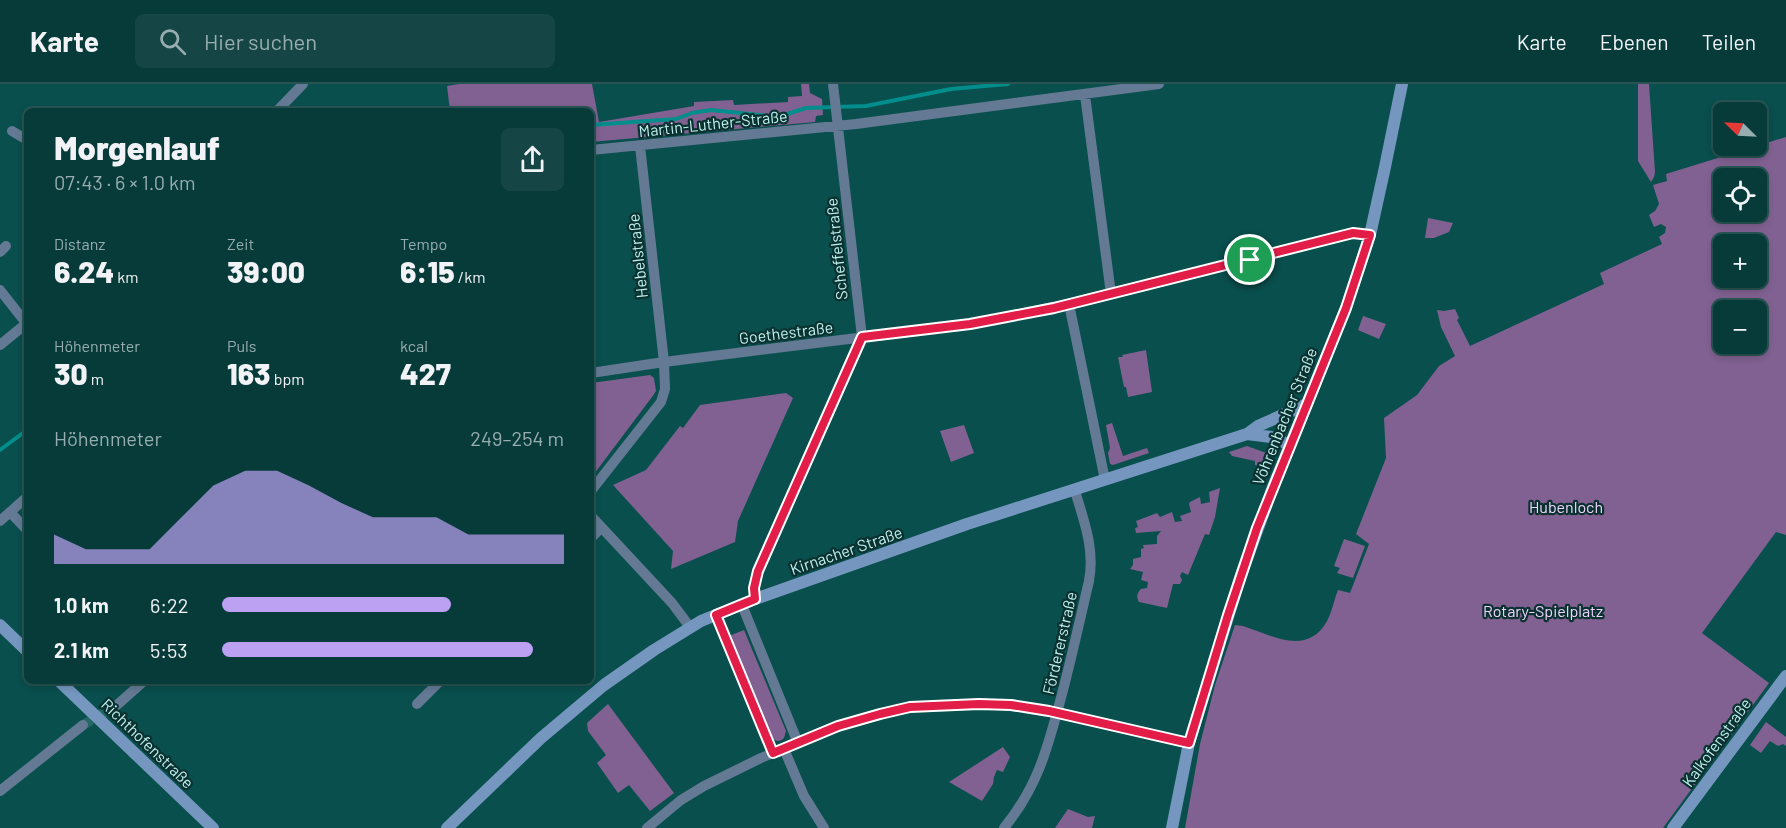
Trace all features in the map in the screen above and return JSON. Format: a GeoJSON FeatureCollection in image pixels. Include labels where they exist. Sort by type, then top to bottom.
{"type":"FeatureCollection","features":[{"type":"Feature","properties":{"kind":"main road","name":"Vöhrenbacher Straße"},"geometry":{"type":"LineString","coordinates":[[1172,828],[1189,743],[1241,575],[1257,528],[1346,308],[1370,235],[1402,84]]}},
{"type":"Feature","properties":{"kind":"main road","name":"Kirnacher Straße"},"geometry":{"type":"LineString","coordinates":[[447,828],[541,738],[604,685],[690,627],[755,599],[967,524],[1247,434],[1258,426],[1307,404]]}},
{"type":"Feature","properties":{"kind":"main road","name":"Kirnacher Straße"},"geometry":{"type":"LineString","coordinates":[[1247,434],[1271,437],[1290,445]]}},
{"type":"Feature","properties":{"kind":"main road"},"geometry":{"type":"LineString","coordinates":[[0,625],[24,648]]}},
{"type":"Feature","properties":{"kind":"main road","name":"Kalkofenstraße"},"geometry":{"type":"LineString","coordinates":[[1673,828],[1786,676]]}},
{"type":"Feature","properties":{"kind":"main road","name":"Richthofenstraße"},"geometry":{"type":"LineString","coordinates":[[62,684],[213,828]]}},
{"type":"Feature","properties":{"kind":"street"},"geometry":{"type":"LineString","coordinates":[[280,108],[303,84]]}},
{"type":"Feature","properties":{"kind":"street","name":"Martin-Luther-Straße"},"geometry":{"type":"LineString","coordinates":[[594,150],[640,146],[837,120],[1085,95],[1159,84]]}},
{"type":"Feature","properties":{"kind":"street","name":"Scheffelstraße"},"geometry":{"type":"LineString","coordinates":[[833,90],[862,337]]}},
{"type":"Feature","properties":{"kind":"street"},"geometry":{"type":"LineString","coordinates":[[1085,95],[1111,294]]}},
{"type":"Feature","properties":{"kind":"street"},"geometry":{"type":"LineString","coordinates":[[12,131],[24,138]]}},
{"type":"Feature","properties":{"kind":"street","name":"Hebelstraße"},"geometry":{"type":"LineString","coordinates":[[594,487],[661,402],[665,389],[640,146]]}},
{"type":"Feature","properties":{"kind":"street","name":"Goethestraße"},"geometry":{"type":"LineString","coordinates":[[594,374],[663,362],[970,324],[1070,304],[1353,233],[1370,235]]}},
{"type":"Feature","properties":{"kind":"street"},"geometry":{"type":"LineString","coordinates":[[0,290],[24,319]]}},
{"type":"Feature","properties":{"kind":"street"},"geometry":{"type":"LineString","coordinates":[[1070,304],[1105,480]]}},
{"type":"Feature","properties":{"kind":"street"},"geometry":{"type":"LineString","coordinates":[[0,345],[24,325]]}},
{"type":"Feature","properties":{"kind":"street"},"geometry":{"type":"LineString","coordinates":[[755,599],[754,588],[758,571],[862,337]]}},
{"type":"Feature","properties":{"kind":"street","name":"Fördererstraße"},"geometry":{"type":"LineString","coordinates":[[1004,828],[1029,791],[1045,756],[1092,566],[1089,539],[1075,490]]}},
{"type":"Feature","properties":{"kind":"street"},"geometry":{"type":"LineString","coordinates":[[0,521],[24,500]]}},
{"type":"Feature","properties":{"kind":"street"},"geometry":{"type":"LineString","coordinates":[[10,512],[24,527]]}},
{"type":"Feature","properties":{"kind":"street"},"geometry":{"type":"LineString","coordinates":[[594,519],[676,608],[690,627]]}},
{"type":"Feature","properties":{"kind":"street"},"geometry":{"type":"LineString","coordinates":[[594,535],[602,528]]}},
{"type":"Feature","properties":{"kind":"street"},"geometry":{"type":"LineString","coordinates":[[742,605],[798,742]]}},
{"type":"Feature","properties":{"kind":"street"},"geometry":{"type":"LineString","coordinates":[[716,615],[773,753]]}},
{"type":"Feature","properties":{"kind":"street"},"geometry":{"type":"LineString","coordinates":[[117,705],[141,684]]}},
{"type":"Feature","properties":{"kind":"street"},"geometry":{"type":"LineString","coordinates":[[417,704],[437,684]]}},
{"type":"Feature","properties":{"kind":"street"},"geometry":{"type":"LineString","coordinates":[[647,828],[681,800],[761,758],[838,726],[910,707],[1011,705],[1057,712],[1189,743]]}},
{"type":"Feature","properties":{"kind":"street"},"geometry":{"type":"LineString","coordinates":[[0,791],[83,725]]}},
{"type":"Feature","properties":{"kind":"street"},"geometry":{"type":"LineString","coordinates":[[784,749],[804,796],[824,828]]}},
{"type":"Feature","properties":{"kind":"green space"},"geometry":{"type":"Polygon","coordinates":[[[459,84],[592,84],[599,122],[694,106],[694,102],[733,100],[734,105],[788,102],[788,97],[802,96],[801,84],[809,84],[810,93],[822,99],[823,115],[816,116],[815,122],[594,142],[594,108],[450,108],[447,86],[459,84]]]}},
{"type":"Feature","properties":{"kind":"green space"},"geometry":{"type":"Polygon","coordinates":[[[1638,84],[1649,84],[1655,172],[1651,182],[1638,161],[1638,84]]]}},
{"type":"Feature","properties":{"kind":"green space","name":"Hubenloch"},"geometry":{"type":"Polygon","coordinates":[[[1786,137],[1786,535],[1776,532],[1702,633],[1769,683],[1663,828],[1185,828],[1200,744],[1215,685],[1235,625],[1277,638],[1299,641],[1319,632],[1327,621],[1338,590],[1350,593],[1369,544],[1356,534],[1386,458],[1384,418],[1417,395],[1439,366],[1455,356],[1441,327],[1437,310],[1455,309],[1459,318],[1457,320],[1470,346],[1604,284],[1600,273],[1662,244],[1659,237],[1665,233],[1666,227],[1661,224],[1654,227],[1649,215],[1659,204],[1653,185],[1667,181],[1666,174],[1724,156],[1767,156],[1767,143],[1786,137]]]}},
{"type":"Feature","properties":{"kind":"green space"},"geometry":{"type":"Polygon","coordinates":[[[1428,218],[1453,223],[1449,232],[1434,238],[1425,238],[1428,218]]]}},
{"type":"Feature","properties":{"kind":"green space"},"geometry":{"type":"Polygon","coordinates":[[[1363,316],[1386,324],[1379,339],[1358,330],[1363,316]]]}},
{"type":"Feature","properties":{"kind":"green space"},"geometry":{"type":"Polygon","coordinates":[[[1146,350],[1152,392],[1128,397],[1118,357],[1146,350]]]}},
{"type":"Feature","properties":{"kind":"green space"},"geometry":{"type":"Polygon","coordinates":[[[650,375],[654,378],[656,391],[594,474],[594,383],[650,375]]]}},
{"type":"Feature","properties":{"kind":"green space"},"geometry":{"type":"Polygon","coordinates":[[[786,393],[793,398],[738,521],[735,542],[671,569],[673,551],[613,485],[646,470],[680,426],[683,428],[700,405],[786,393]]]}},
{"type":"Feature","properties":{"kind":"green space"},"geometry":{"type":"Polygon","coordinates":[[[1112,423],[1123,456],[1147,448],[1149,453],[1110,464],[1106,425],[1112,423]]]}},
{"type":"Feature","properties":{"kind":"green space"},"geometry":{"type":"Polygon","coordinates":[[[964,425],[974,453],[951,462],[940,431],[964,425]]]}},
{"type":"Feature","properties":{"kind":"green space"},"geometry":{"type":"Polygon","coordinates":[[[1247,446],[1269,454],[1264,467],[1255,465],[1255,461],[1232,456],[1229,452],[1247,446]]]}},
{"type":"Feature","properties":{"kind":"green space"},"geometry":{"type":"Polygon","coordinates":[[[1220,488],[1209,535],[1205,534],[1188,575],[1182,572],[1180,584],[1173,584],[1167,608],[1139,602],[1138,594],[1141,589],[1147,588],[1148,582],[1141,580],[1143,572],[1130,569],[1133,559],[1141,557],[1143,545],[1157,544],[1157,536],[1161,531],[1136,533],[1135,528],[1138,527],[1136,521],[1157,513],[1160,517],[1172,512],[1175,522],[1182,521],[1180,516],[1191,512],[1190,502],[1200,497],[1201,504],[1210,502],[1209,492],[1220,488]]]}},
{"type":"Feature","properties":{"kind":"green space"},"geometry":{"type":"Polygon","coordinates":[[[1344,539],[1365,546],[1353,578],[1337,573],[1340,568],[1334,566],[1344,539]]]}},
{"type":"Feature","properties":{"kind":"green space"},"geometry":{"type":"Polygon","coordinates":[[[744,630],[786,731],[781,740],[776,741],[772,737],[729,636],[744,630]]]}},
{"type":"Feature","properties":{"kind":"green space"},"geometry":{"type":"Polygon","coordinates":[[[608,704],[674,793],[650,811],[629,785],[618,793],[597,763],[606,755],[588,731],[587,723],[608,704]]]}},
{"type":"Feature","properties":{"kind":"green space"},"geometry":{"type":"Polygon","coordinates":[[[1766,722],[1786,737],[1786,746],[1783,744],[1778,746],[1770,741],[1761,753],[1750,745],[1766,722]]]}},
{"type":"Feature","properties":{"kind":"green space"},"geometry":{"type":"Polygon","coordinates":[[[1003,747],[1010,757],[1003,772],[997,770],[993,784],[982,801],[949,782],[1003,747]]]}},
{"type":"Feature","properties":{"kind":"green space"},"geometry":{"type":"Polygon","coordinates":[[[1068,809],[1088,817],[1095,816],[1092,828],[1055,828],[1068,809]]]}},
{"type":"Feature","properties":{"kind":"waterway"},"geometry":{"type":"LineString","coordinates":[[594,125],[676,119],[692,113],[711,110],[778,117],[806,108],[866,106],[951,89],[1008,84]]}},
{"type":"Feature","properties":{"kind":"waterway"},"geometry":{"type":"LineString","coordinates":[[0,450],[24,432]]}},
{"type":"Feature","properties":{"kind":"tunnel"},"geometry":{"type":"LineString","coordinates":[[83,725],[117,705]]}},
{"type":"Feature","properties":{"kind":"route"},"geometry":{"type":"LineString","coordinates":[[1353,233],[1370,235],[1346,308],[1257,528],[1189,743],[1049,711],[1011,705],[945,704],[910,707],[880,714],[838,726],[773,753],[716,615],[755,599],[754,588],[758,571],[862,337],[970,324],[1054,308],[1250,260],[1353,233]]}},
{"type":"Feature","properties":{"kind":"park label","name":"Rotary-Spielplatz"},"geometry":{"type":"Point","coordinates":[1543,610]}}]}
